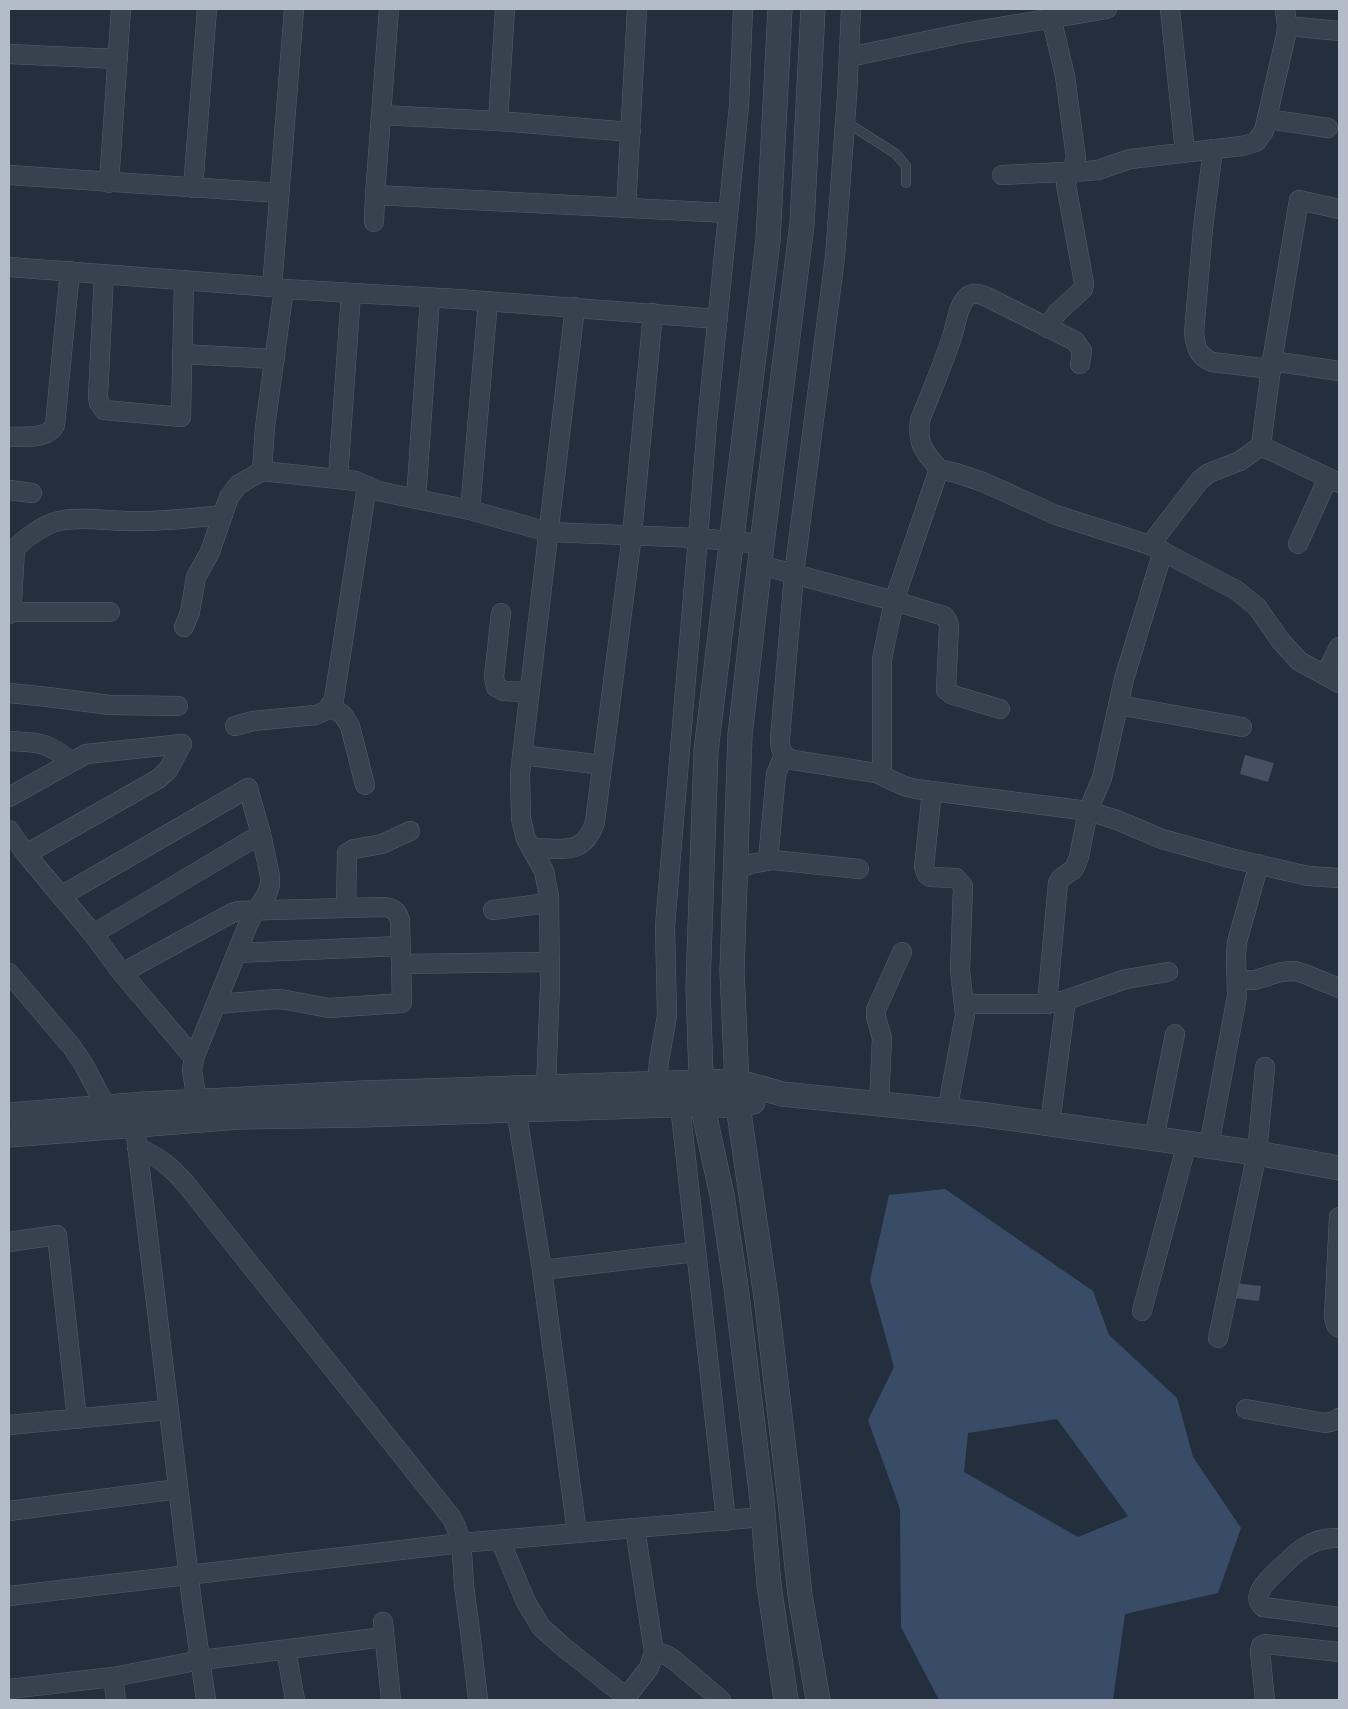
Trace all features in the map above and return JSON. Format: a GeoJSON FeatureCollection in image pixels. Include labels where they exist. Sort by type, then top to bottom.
{"type":"FeatureCollection","features":[{"type":"Feature","properties":{"kind":"street"},"geometry":{"type":"LineString","coordinates":[[109,183],[121,9]]}},
{"type":"Feature","properties":{"kind":"street"},"geometry":{"type":"LineString","coordinates":[[193,188],[207,9]]}},
{"type":"Feature","properties":{"kind":"street"},"geometry":{"type":"LineString","coordinates":[[262,471],[265,427],[276,359],[279,193],[294,9]]}},
{"type":"Feature","properties":{"kind":"street"},"geometry":{"type":"LineString","coordinates":[[374,222],[389,9]]}},
{"type":"Feature","properties":{"kind":"street"},"geometry":{"type":"LineString","coordinates":[[498,121],[505,9]]}},
{"type":"Feature","properties":{"kind":"street"},"geometry":{"type":"LineString","coordinates":[[626,208],[638,9]]}},
{"type":"Feature","properties":{"kind":"street"},"geometry":{"type":"LineString","coordinates":[[657,1083],[667,1016],[666,902],[707,423],[738,106],[743,9]]}},
{"type":"Feature","properties":{"kind":"street"},"geometry":{"type":"LineString","coordinates":[[726,1521],[696,1252],[694,1097],[706,751],[768,240],[780,9]]}},
{"type":"Feature","properties":{"kind":"street"},"geometry":{"type":"LineString","coordinates":[[812,9],[802,224],[740,735],[732,971],[738,1106],[767,1306],[792,1510],[800,1595],[818,1700]]}},
{"type":"Feature","properties":{"kind":"street"},"geometry":{"type":"LineString","coordinates":[[851,9],[835,257],[794,574],[780,748],[784,755],[793,760],[882,775],[904,786],[1088,811],[1117,820],[1162,839],[1308,876],[1339,878]]}},
{"type":"Feature","properties":{"kind":"street"},"geometry":{"type":"LineString","coordinates":[[849,57],[964,33],[1108,9]]}},
{"type":"Feature","properties":{"kind":"street"},"geometry":{"type":"LineString","coordinates":[[1170,9],[1185,152]]}},
{"type":"Feature","properties":{"kind":"street"},"geometry":{"type":"LineString","coordinates":[[1047,328],[1057,313],[1083,289],[1084,283],[1066,185],[1068,172],[1074,165],[1076,158],[1065,76],[1051,17]]}},
{"type":"Feature","properties":{"kind":"street"},"geometry":{"type":"LineString","coordinates":[[1002,176],[1098,170],[1130,159],[1256,142],[1264,131],[1267,119],[1286,17],[1339,31]]}},
{"type":"Feature","properties":{"kind":"street"},"geometry":{"type":"LineString","coordinates":[[9,54],[118,59]]}},
{"type":"Feature","properties":{"kind":"street"},"geometry":{"type":"LineString","coordinates":[[381,116],[498,121],[631,132]]}},
{"type":"Feature","properties":{"kind":"street"},"geometry":{"type":"LineString","coordinates":[[1267,119],[1328,128]]}},
{"type":"Feature","properties":{"kind":"street"},"geometry":{"type":"LineString","coordinates":[[1213,149],[1203,228],[1194,333],[1197,351],[1204,358],[1212,362],[1339,371]]}},
{"type":"Feature","properties":{"kind":"street"},"geometry":{"type":"LineString","coordinates":[[9,175],[279,193]]}},
{"type":"Feature","properties":{"kind":"street"},"geometry":{"type":"LineString","coordinates":[[375,195],[728,213]]}},
{"type":"Feature","properties":{"kind":"street"},"geometry":{"type":"LineString","coordinates":[[1047,1004],[1058,883],[1060,878],[1070,873],[1076,864],[1088,811],[1102,778],[1157,548],[1200,480],[1209,473],[1240,461],[1261,446],[1272,365],[1300,200],[1339,209]]}},
{"type":"Feature","properties":{"kind":"street"},"geometry":{"type":"LineString","coordinates":[[9,267],[278,288],[576,307],[718,319]]}},
{"type":"Feature","properties":{"kind":"street"},"geometry":{"type":"LineString","coordinates":[[9,437],[47,434],[56,425],[70,271]]}},
{"type":"Feature","properties":{"kind":"street"},"geometry":{"type":"LineString","coordinates":[[104,274],[98,396],[101,407],[104,410],[112,411],[181,417],[184,280]]}},
{"type":"Feature","properties":{"kind":"street"},"geometry":{"type":"LineString","coordinates":[[338,478],[351,293]]}},
{"type":"Feature","properties":{"kind":"street"},"geometry":{"type":"LineString","coordinates":[[1080,364],[1082,351],[1076,341],[985,296],[975,293],[968,295],[964,300],[920,420],[918,432],[923,450],[938,469],[982,482],[1056,515],[1157,548],[1236,590],[1258,607],[1292,654],[1307,667],[1332,679],[1339,647]]}},
{"type":"Feature","properties":{"kind":"street"},"geometry":{"type":"LineString","coordinates":[[416,499],[430,298]]}},
{"type":"Feature","properties":{"kind":"street"},"geometry":{"type":"LineString","coordinates":[[470,510],[488,301]]}},
{"type":"Feature","properties":{"kind":"street"},"geometry":{"type":"LineString","coordinates":[[546,1086],[550,962],[549,903],[544,871],[526,839],[521,819],[520,774],[576,307]]}},
{"type":"Feature","properties":{"kind":"street"},"geometry":{"type":"LineString","coordinates":[[531,848],[571,848],[579,846],[592,833],[595,822],[632,535],[653,313]]}},
{"type":"Feature","properties":{"kind":"street"},"geometry":{"type":"LineString","coordinates":[[182,354],[276,359]]}},
{"type":"Feature","properties":{"kind":"street"},"geometry":{"type":"LineString","coordinates":[[1261,446],[1334,481],[1298,544]]}},
{"type":"Feature","properties":{"kind":"street"},"geometry":{"type":"LineString","coordinates":[[882,775],[882,658],[894,601],[938,469]]}},
{"type":"Feature","properties":{"kind":"street"},"geometry":{"type":"LineString","coordinates":[[184,627],[190,612],[196,577],[210,552],[232,491],[242,482],[262,471],[338,478],[356,482],[378,491],[470,510],[548,532],[731,540],[761,554],[794,574],[944,616],[949,626],[946,690],[953,695],[1000,709]]}},
{"type":"Feature","properties":{"kind":"street"},"geometry":{"type":"LineString","coordinates":[[235,726],[254,721],[316,715],[327,710],[334,699],[367,486]]}},
{"type":"Feature","properties":{"kind":"street"},"geometry":{"type":"LineString","coordinates":[[9,490],[32,493]]}},
{"type":"Feature","properties":{"kind":"street"},"geometry":{"type":"LineString","coordinates":[[110,612],[9,613],[12,602],[15,550],[18,544],[56,522],[78,520],[131,522],[223,515]]}},
{"type":"Feature","properties":{"kind":"street"},"geometry":{"type":"LineString","coordinates":[[501,613],[494,677],[496,687],[504,691],[529,692]]}},
{"type":"Feature","properties":{"kind":"street"},"geometry":{"type":"LineString","coordinates":[[9,694],[110,705],[178,706]]}},
{"type":"Feature","properties":{"kind":"street"},"geometry":{"type":"LineString","coordinates":[[1118,705],[1242,726]]}},
{"type":"Feature","properties":{"kind":"street"},"geometry":{"type":"LineString","coordinates":[[330,706],[343,715],[350,726],[365,785]]}},
{"type":"Feature","properties":{"kind":"street"},"geometry":{"type":"LineString","coordinates":[[9,741],[43,744],[58,751],[70,761]]}},
{"type":"Feature","properties":{"kind":"street"},"geometry":{"type":"LineString","coordinates":[[9,797],[70,761],[86,754],[182,744],[168,770],[158,779],[26,854]]}},
{"type":"Feature","properties":{"kind":"street"},"geometry":{"type":"LineString","coordinates":[[522,755],[602,765]]}},
{"type":"Feature","properties":{"kind":"street"},"geometry":{"type":"LineString","coordinates":[[768,860],[776,774],[784,755]]}},
{"type":"Feature","properties":{"kind":"street"},"geometry":{"type":"LineString","coordinates":[[61,896],[248,788],[261,834],[270,876],[270,885],[268,894],[255,911],[194,1058],[192,1070],[197,1102]]}},
{"type":"Feature","properties":{"kind":"street"},"geometry":{"type":"LineString","coordinates":[[932,791],[925,871],[930,877],[956,878],[963,886],[960,970],[965,1004],[963,1030],[947,1111]]}},
{"type":"Feature","properties":{"kind":"street"},"geometry":{"type":"LineString","coordinates":[[9,830],[26,854],[93,934],[122,973],[194,1058]]}},
{"type":"Feature","properties":{"kind":"street"},"geometry":{"type":"LineString","coordinates":[[346,908],[347,853],[354,849],[382,844],[410,831]]}},
{"type":"Feature","properties":{"kind":"street"},"geometry":{"type":"LineString","coordinates":[[93,934],[261,834]]}},
{"type":"Feature","properties":{"kind":"street"},"geometry":{"type":"LineString","coordinates":[[735,871],[750,864],[768,860],[859,869]]}},
{"type":"Feature","properties":{"kind":"street"},"geometry":{"type":"LineString","coordinates":[[1142,1311],[1198,1145],[1235,1011],[1237,996],[1237,942],[1260,864]]}},
{"type":"Feature","properties":{"kind":"street"},"geometry":{"type":"LineString","coordinates":[[493,910],[549,903]]}},
{"type":"Feature","properties":{"kind":"street"},"geometry":{"type":"LineString","coordinates":[[122,973],[232,913],[245,910],[391,907],[395,910],[400,920],[402,1003],[329,1008],[276,999],[217,1004]]}},
{"type":"Feature","properties":{"kind":"street"},"geometry":{"type":"LineString","coordinates":[[878,1104],[882,1038],[876,1010],[902,952]]}},
{"type":"Feature","properties":{"kind":"street"},"geometry":{"type":"LineString","coordinates":[[237,953],[401,955],[550,962]]}},
{"type":"Feature","properties":{"kind":"street"},"geometry":{"type":"LineString","coordinates":[[965,1004],[1047,1004],[1066,1000],[1126,979],[1168,972]]}},
{"type":"Feature","properties":{"kind":"street"},"geometry":{"type":"LineString","coordinates":[[1237,980],[1255,980],[1281,972],[1295,972],[1305,974],[1339,988]]}},
{"type":"Feature","properties":{"kind":"street"},"geometry":{"type":"LineString","coordinates":[[9,973],[72,1047],[106,1107],[134,1126],[156,1156],[166,1163],[186,1184],[451,1517],[461,1543],[478,1700]]}},
{"type":"Feature","properties":{"kind":"street"},"geometry":{"type":"LineString","coordinates":[[1050,1124],[1066,1000]]}},
{"type":"Feature","properties":{"kind":"street"},"geometry":{"type":"LineString","coordinates":[[1154,1139],[1175,1034]]}},
{"type":"Feature","properties":{"kind":"street"},"geometry":{"type":"LineString","coordinates":[[1218,1338],[1257,1153],[1265,1067]]}},
{"type":"Feature","properties":{"kind":"street"},"geometry":{"type":"LineString","coordinates":[[134,1126],[197,1102],[364,1092],[516,1098],[694,1097],[736,1082],[782,1094],[1050,1124],[1257,1153],[1339,1168]]}},
{"type":"Feature","properties":{"kind":"street"},"geometry":{"type":"LineString","coordinates":[[9,1135],[239,1117],[364,1115],[516,1098],[546,1086],[657,1083],[694,1097],[738,1106],[782,1094]]}},
{"type":"Feature","properties":{"kind":"street"},"geometry":{"type":"LineString","coordinates":[[694,1097],[722,1194],[736,1286],[770,1585],[786,1700]]}},
{"type":"Feature","properties":{"kind":"street"},"geometry":{"type":"LineString","coordinates":[[516,1098],[542,1270],[576,1533]]}},
{"type":"Feature","properties":{"kind":"street"},"geometry":{"type":"LineString","coordinates":[[9,1116],[106,1107]]}},
{"type":"Feature","properties":{"kind":"street"},"geometry":{"type":"LineString","coordinates":[[134,1126],[168,1410],[206,1700]]}},
{"type":"Feature","properties":{"kind":"street"},"geometry":{"type":"LineString","coordinates":[[1339,1217],[1334,1317],[1339,1328]]}},
{"type":"Feature","properties":{"kind":"street"},"geometry":{"type":"LineString","coordinates":[[9,1242],[57,1235],[77,1419]]}},
{"type":"Feature","properties":{"kind":"street"},"geometry":{"type":"LineString","coordinates":[[542,1270],[696,1252]]}},
{"type":"Feature","properties":{"kind":"street"},"geometry":{"type":"LineString","coordinates":[[1246,1409],[1325,1423],[1339,1418]]}},
{"type":"Feature","properties":{"kind":"street"},"geometry":{"type":"LineString","coordinates":[[9,1425],[168,1410]]}},
{"type":"Feature","properties":{"kind":"street"},"geometry":{"type":"LineString","coordinates":[[9,1511],[178,1489]]}},
{"type":"Feature","properties":{"kind":"street"},"geometry":{"type":"LineString","coordinates":[[9,1596],[461,1543],[763,1518]]}},
{"type":"Feature","properties":{"kind":"street"},"geometry":{"type":"LineString","coordinates":[[500,1540],[526,1602],[541,1627],[625,1699],[649,1668],[654,1652],[635,1528]]}},
{"type":"Feature","properties":{"kind":"street"},"geometry":{"type":"LineString","coordinates":[[1339,1538],[1319,1539],[1306,1545],[1267,1580],[1261,1587],[1257,1598],[1259,1604],[1263,1607],[1339,1617]]}},
{"type":"Feature","properties":{"kind":"street"},"geometry":{"type":"LineString","coordinates":[[9,1689],[44,1693],[201,1660],[286,1650],[384,1630],[391,1700]]}},
{"type":"Feature","properties":{"kind":"street"},"geometry":{"type":"LineString","coordinates":[[1266,1700],[1261,1646],[1265,1644],[1339,1652]]}},
{"type":"Feature","properties":{"kind":"street"},"geometry":{"type":"LineString","coordinates":[[286,1650],[295,1700]]}},
{"type":"Feature","properties":{"kind":"street"},"geometry":{"type":"LineString","coordinates":[[654,1652],[666,1655],[674,1660],[721,1700]]}},
{"type":"Feature","properties":{"kind":"street"},"geometry":{"type":"LineString","coordinates":[[113,1677],[116,1700]]}},
{"type":"Feature","properties":{"kind":"lane"},"geometry":{"type":"LineString","coordinates":[[845,122],[896,154],[906,166],[906,183]]}},
{"type":"Feature","properties":{"kind":"water"},"geometry":{"type":"Polygon","coordinates":[[[945,1189],[1093,1291],[1109,1335],[1177,1398],[1193,1457],[1241,1528],[1218,1593],[1125,1614],[1113,1700],[939,1700],[901,1627],[900,1509],[868,1420],[894,1367],[870,1280],[889,1195],[945,1189]],[[1057,1419],[968,1433],[964,1472],[1078,1537],[1128,1516],[1057,1419]]]}},
{"type":"Feature","properties":{"kind":"building"},"geometry":{"type":"Polygon","coordinates":[[[1245,755],[1274,763],[1268,782],[1240,774],[1245,755]]]}},
{"type":"Feature","properties":{"kind":"building"},"geometry":{"type":"Polygon","coordinates":[[[1235,1283],[1261,1286],[1259,1301],[1234,1298],[1235,1283]]]}}]}
